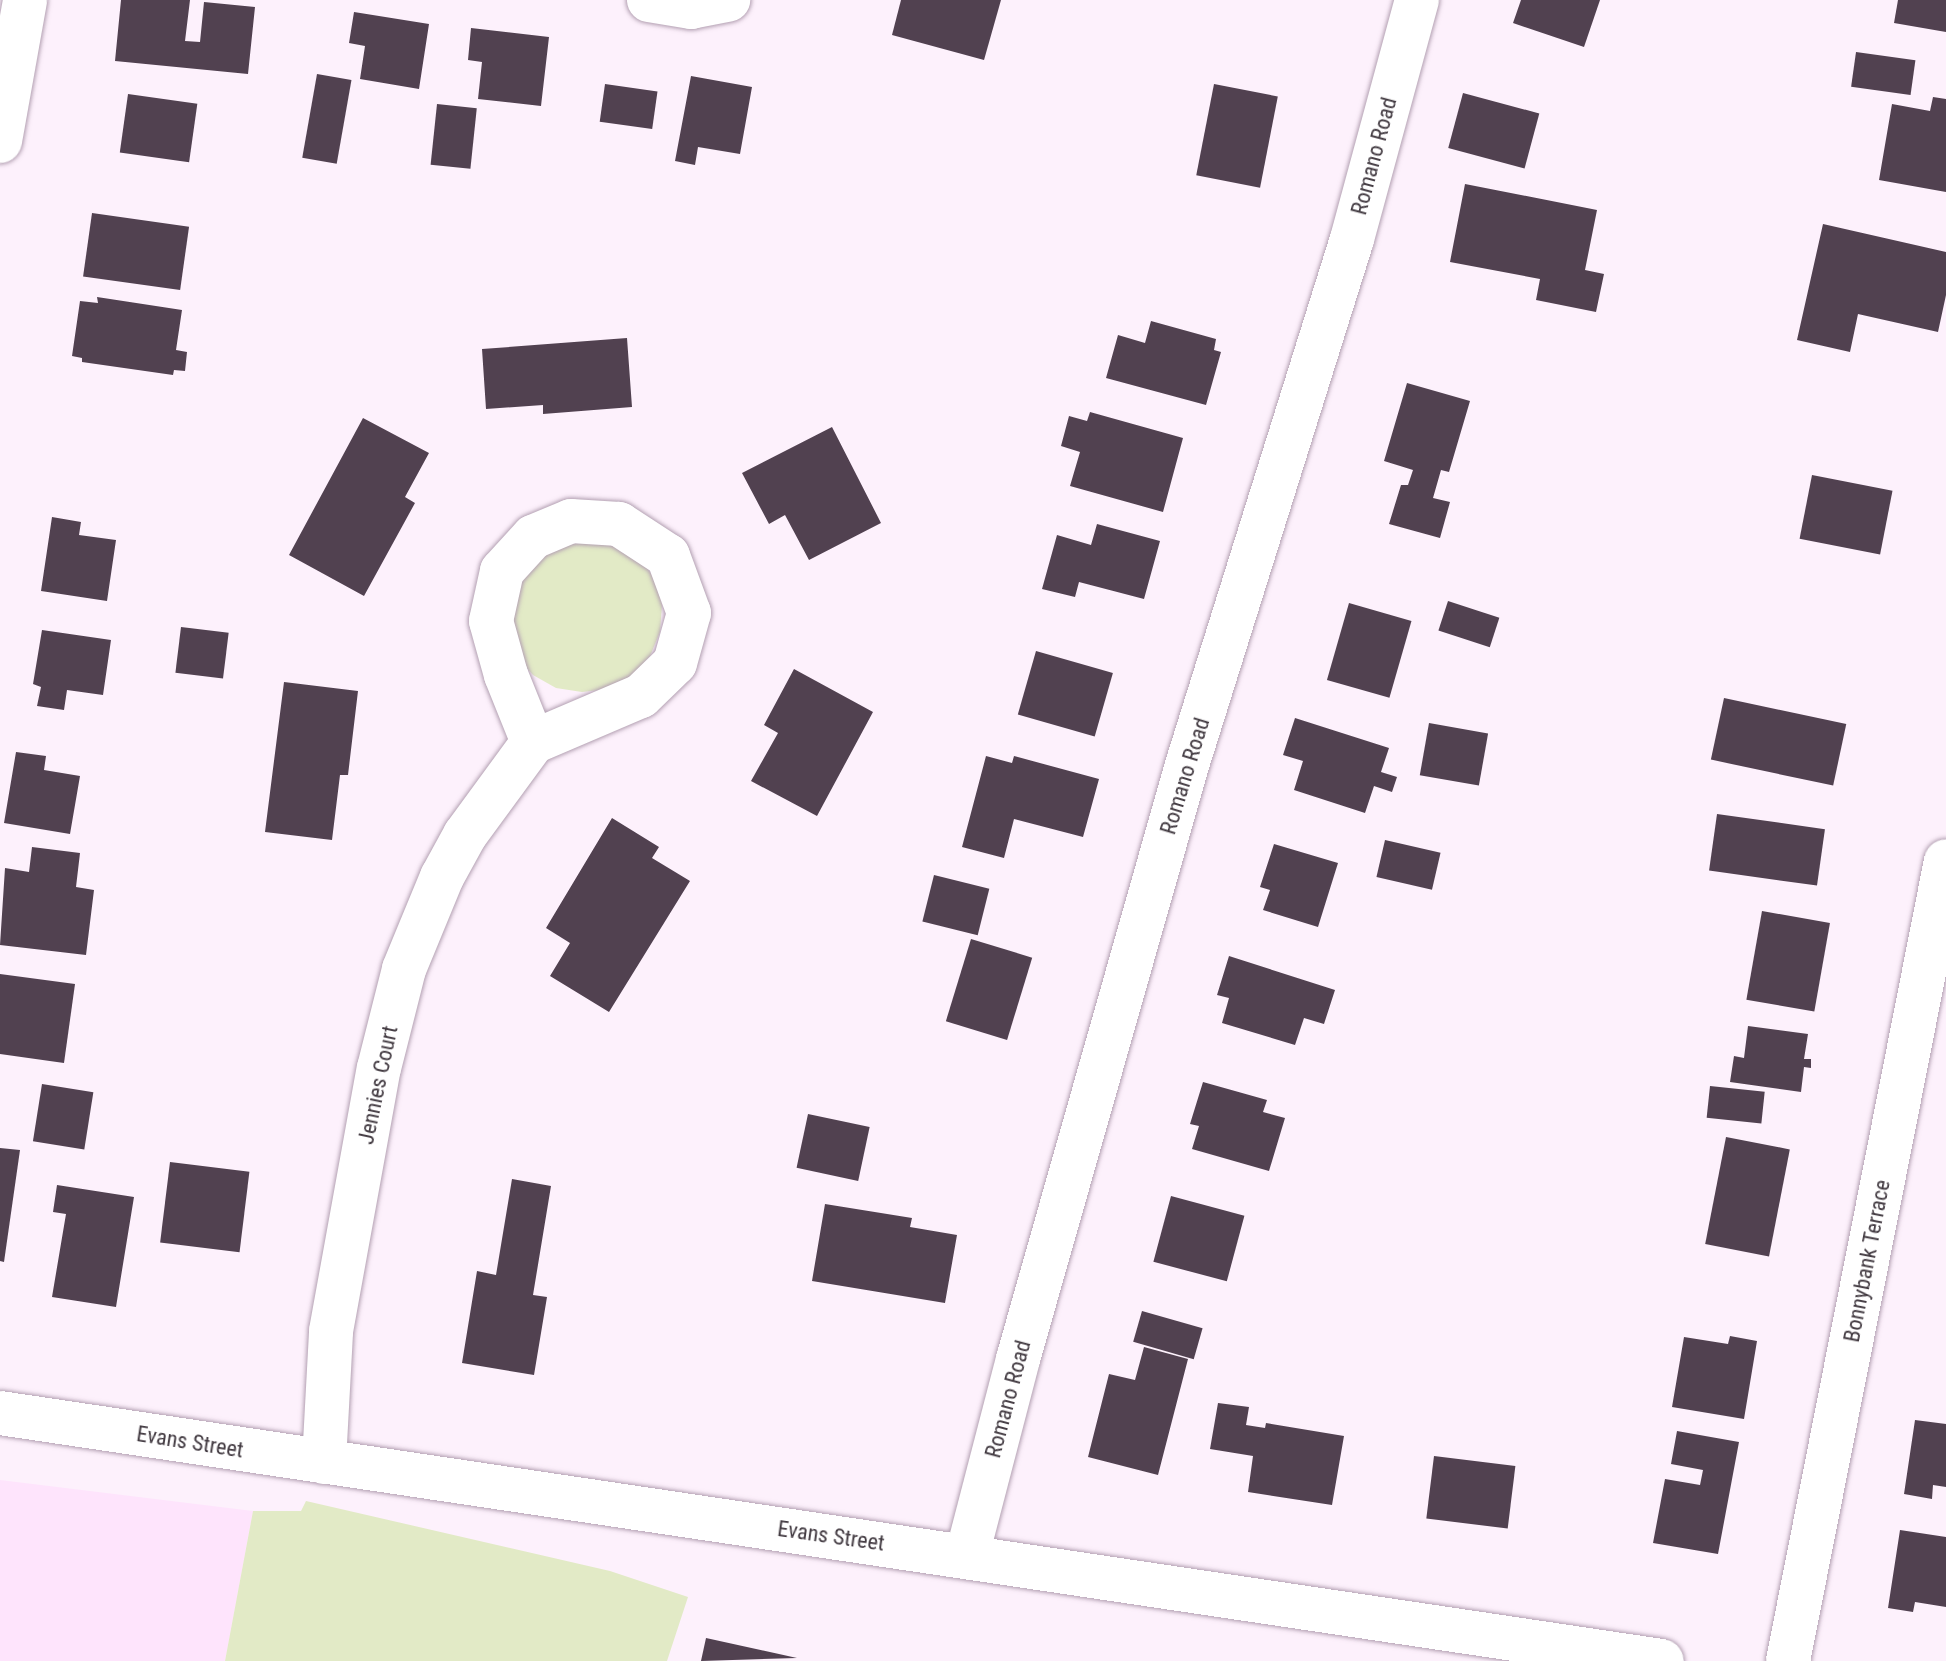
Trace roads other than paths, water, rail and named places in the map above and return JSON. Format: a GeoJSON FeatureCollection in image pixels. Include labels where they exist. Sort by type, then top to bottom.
{"type":"FeatureCollection","features":[{"type":"Feature","properties":{"kind":"street"},"geometry":{"type":"LineString","coordinates":[[0,141],[25,0]]}},
{"type":"Feature","properties":{"kind":"street"},"geometry":{"type":"LineString","coordinates":[[649,0],[691,7],[728,0]]}},
{"type":"Feature","properties":{"kind":"street","name":"Romano Road"},"geometry":{"type":"LineString","coordinates":[[967,1555],[1022,1343],[1187,765],[1352,239],[1417,0]]}},
{"type":"Feature","properties":{"kind":"street"},"geometry":{"type":"LineString","coordinates":[[571,521],[619,524],[668,556],[689,613],[675,663],[641,696],[533,742],[506,675],[491,621],[502,571],[533,537],[571,521]]}},
{"type":"Feature","properties":{"kind":"street","name":"Jennies Court"},"geometry":{"type":"LineString","coordinates":[[324,1462],[331,1331],[379,1068],[404,969],[442,877],[465,835],[533,742]]}},
{"type":"Feature","properties":{"kind":"street","name":"Bonnybank Terrace"},"geometry":{"type":"LineString","coordinates":[[1788,1661],[1946,861]]}},
{"type":"Feature","properties":{"kind":"street","name":"Evans Street"},"geometry":{"type":"LineString","coordinates":[[0,1413],[1662,1661]]}}]}
